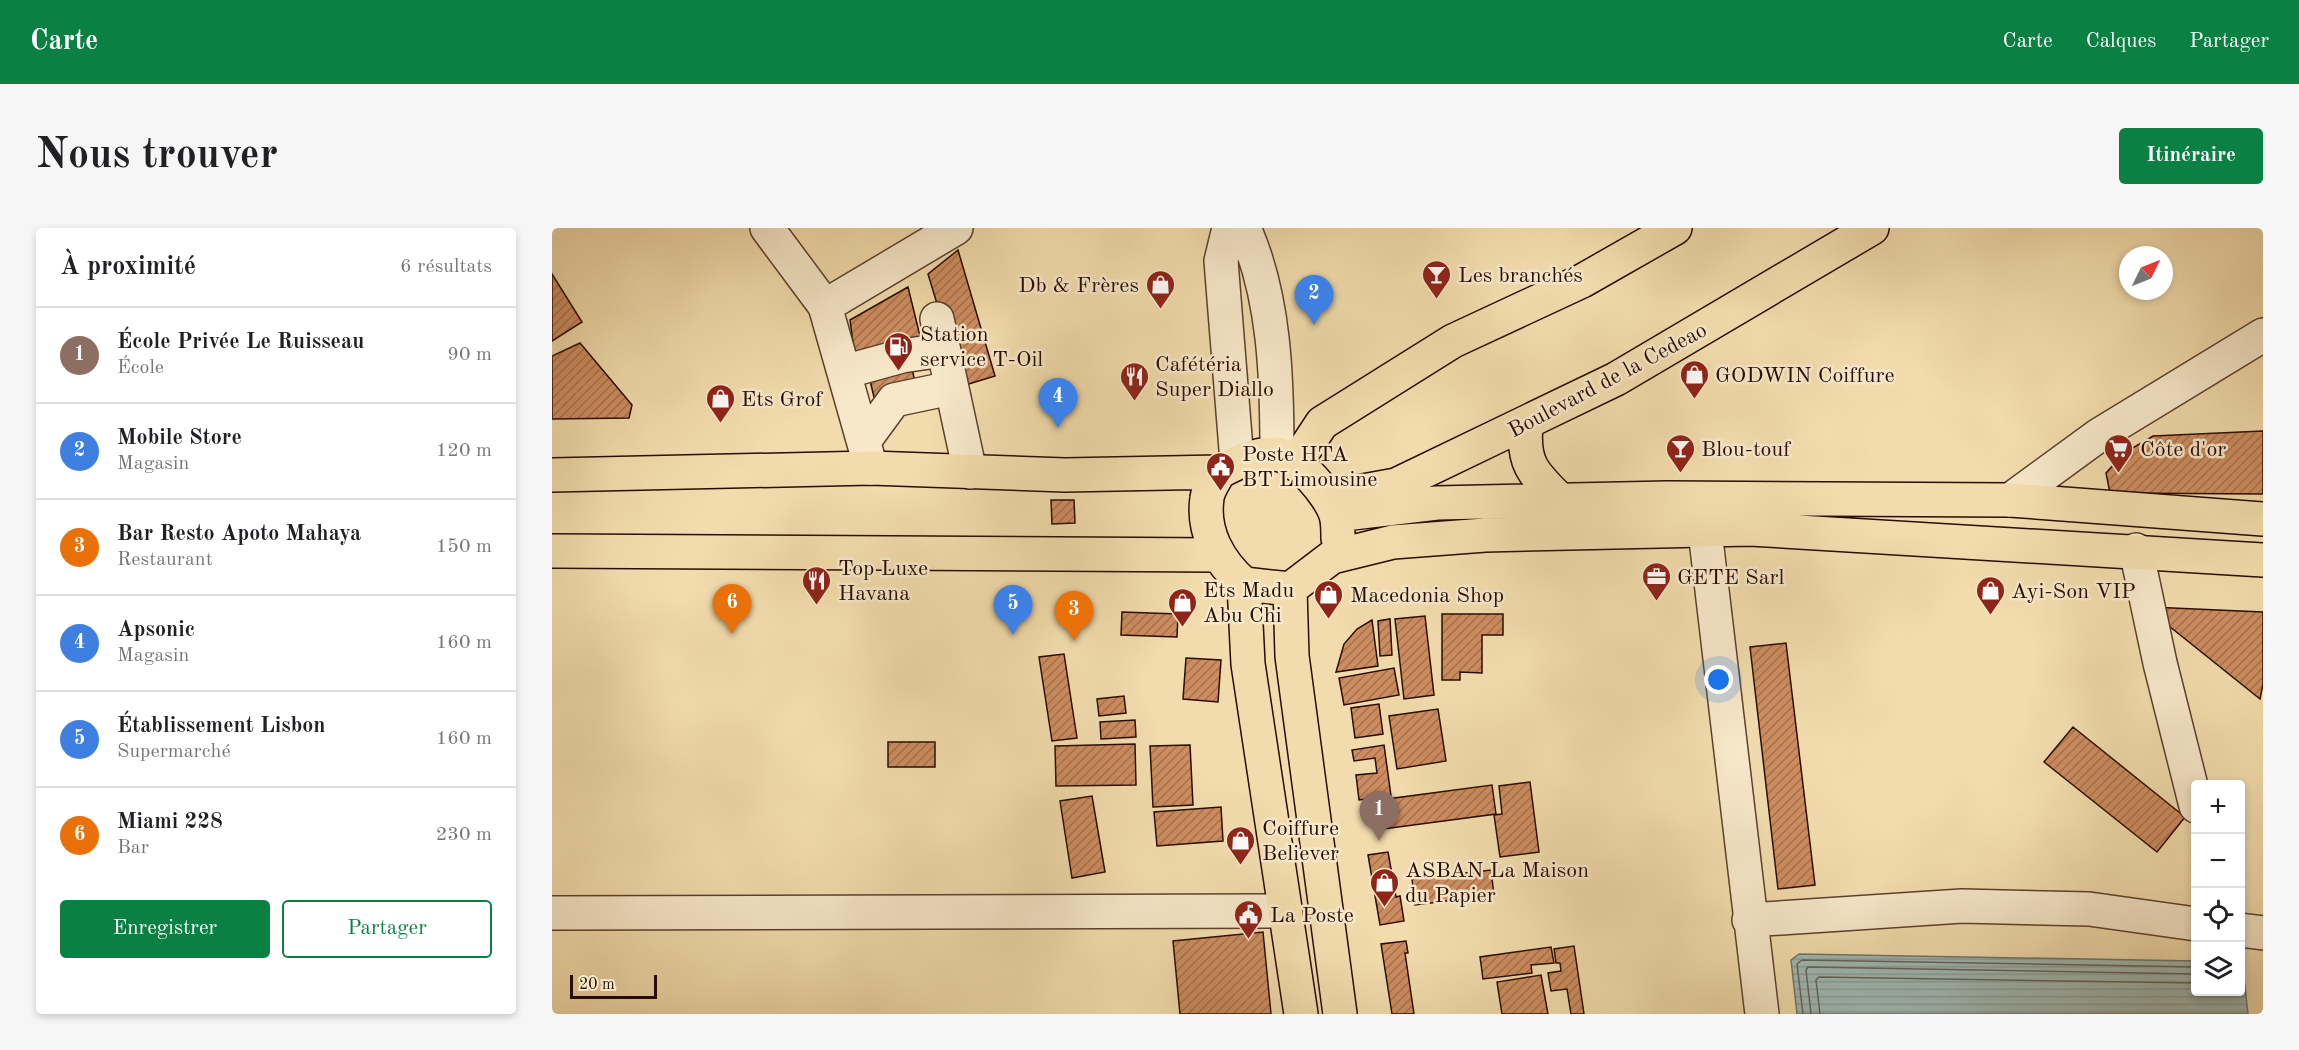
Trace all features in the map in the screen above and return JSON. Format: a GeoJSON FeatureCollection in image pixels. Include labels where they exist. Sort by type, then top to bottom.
{"type":"FeatureCollection","features":[{"type":"Feature","properties":{"kind":"main road"},"geometry":{"type":"LineString","coordinates":[[552,475],[867,454],[970,472],[1055,481],[1228,467],[1286,459],[1322,423],[1453,341],[1582,281],[1675,228]]}},
{"type":"Feature","properties":{"kind":"main road","name":"Boulevard de la Cedeao"},"geometry":{"type":"LineString","coordinates":[[1332,506],[1396,485],[1616,379],[1872,228]]}},
{"type":"Feature","properties":{"kind":"main road"},"geometry":{"type":"LineString","coordinates":[[1531,421],[1526,426],[1525,455],[1537,477],[1561,501]]}},
{"type":"Feature","properties":{"kind":"main road"},"geometry":{"type":"LineString","coordinates":[[1286,459],[1314,480],[1332,506],[1338,537],[1332,557]]}},
{"type":"Feature","properties":{"kind":"main road"},"geometry":{"type":"LineString","coordinates":[[1228,467],[1207,496],[1208,519],[1217,555],[1244,584],[1248,664],[1301,1014]]}},
{"type":"Feature","properties":{"kind":"main road"},"geometry":{"type":"LineString","coordinates":[[1332,506],[1668,498],[1868,501],[2010,500],[2263,519]]}},
{"type":"Feature","properties":{"kind":"main road"},"geometry":{"type":"LineString","coordinates":[[1244,584],[1290,589],[1332,557],[1393,542],[1485,535],[1750,529],[2136,550],[2263,560]]}},
{"type":"Feature","properties":{"kind":"main road"},"geometry":{"type":"LineString","coordinates":[[552,551],[1217,555]]}},
{"type":"Feature","properties":{"kind":"main road"},"geometry":{"type":"LineString","coordinates":[[1290,589],[1292,656],[1340,1014]]}},
{"type":"Feature","properties":{"kind":"street"},"geometry":{"type":"LineString","coordinates":[[767,228],[825,306],[867,454]]}},
{"type":"Feature","properties":{"kind":"street"},"geometry":{"type":"LineString","coordinates":[[825,306],[956,228]]}},
{"type":"Feature","properties":{"kind":"street"},"geometry":{"type":"LineString","coordinates":[[1228,467],[1221,261],[1229,228]]}},
{"type":"Feature","properties":{"kind":"street"},"geometry":{"type":"LineString","coordinates":[[1244,228],[1259,260],[1286,459]]}},
{"type":"Feature","properties":{"kind":"street"},"geometry":{"type":"LineString","coordinates":[[844,372],[902,356],[940,334],[970,472]]}},
{"type":"Feature","properties":{"kind":"street"},"geometry":{"type":"LineString","coordinates":[[2010,500],[2099,435],[2263,335]]}},
{"type":"Feature","properties":{"kind":"street"},"geometry":{"type":"LineString","coordinates":[[867,454],[894,400],[951,388]]}},
{"type":"Feature","properties":{"kind":"street"},"geometry":{"type":"LineString","coordinates":[[1705,531],[1749,921],[1762,1014]]}},
{"type":"Feature","properties":{"kind":"street"},"geometry":{"type":"LineString","coordinates":[[2136,550],[2160,663],[2191,786]]}},
{"type":"Feature","properties":{"kind":"street"},"geometry":{"type":"LineString","coordinates":[[1749,921],[1962,906],[2089,909],[2191,923]]}},
{"type":"Feature","properties":{"kind":"street"},"geometry":{"type":"LineString","coordinates":[[552,913],[1284,911]]}},
{"type":"Feature","properties":{"kind":"street"},"geometry":{"type":"LineString","coordinates":[[2245,931],[2263,933]]}},
{"type":"Feature","properties":{"kind":"water"},"geometry":{"type":"Polygon","coordinates":[[[1799,954],[2191,961],[2191,996],[2245,996],[2245,987],[2248,1014],[1797,1014],[1791,960],[1799,954]]]}},
{"type":"Feature","properties":{"kind":"building"},"geometry":{"type":"Polygon","coordinates":[[[958,250],[995,376],[962,386],[928,274],[958,250]]]}},
{"type":"Feature","properties":{"kind":"building"},"geometry":{"type":"Polygon","coordinates":[[[552,274],[582,322],[552,341],[552,274]]]}},
{"type":"Feature","properties":{"kind":"building"},"geometry":{"type":"Polygon","coordinates":[[[908,287],[922,344],[856,365],[850,320],[908,287]]]}},
{"type":"Feature","properties":{"kind":"building"},"geometry":{"type":"Polygon","coordinates":[[[580,343],[632,405],[629,418],[552,419],[552,356],[580,343]]]}},
{"type":"Feature","properties":{"kind":"building"},"geometry":{"type":"Polygon","coordinates":[[[910,359],[916,387],[874,397],[867,368],[910,359]]]}},
{"type":"Feature","properties":{"kind":"building"},"geometry":{"type":"Polygon","coordinates":[[[2263,431],[2263,494],[2110,493],[2106,473],[2124,453],[2153,436],[2263,431]]]}},
{"type":"Feature","properties":{"kind":"building"},"geometry":{"type":"Polygon","coordinates":[[[1051,500],[1074,500],[1075,523],[1052,524],[1051,500]]]}},
{"type":"Feature","properties":{"kind":"building"},"geometry":{"type":"Polygon","coordinates":[[[2150,607],[2263,612],[2263,684],[2260,699],[2149,610],[2150,607]]]}},
{"type":"Feature","properties":{"kind":"building"},"geometry":{"type":"Polygon","coordinates":[[[1122,612],[1178,614],[1177,637],[1121,635],[1122,612]]]}},
{"type":"Feature","properties":{"kind":"building"},"geometry":{"type":"Polygon","coordinates":[[[1442,614],[1503,614],[1503,635],[1482,635],[1482,673],[1460,672],[1460,680],[1442,680],[1442,614]]]}},
{"type":"Feature","properties":{"kind":"building"},"geometry":{"type":"Polygon","coordinates":[[[1425,616],[1434,695],[1404,699],[1395,619],[1425,616]]]}},
{"type":"Feature","properties":{"kind":"building"},"geometry":{"type":"Polygon","coordinates":[[[1390,619],[1392,655],[1380,656],[1378,621],[1390,619]]]}},
{"type":"Feature","properties":{"kind":"building"},"geometry":{"type":"Polygon","coordinates":[[[1372,620],[1378,666],[1336,672],[1344,644],[1357,629],[1372,620]]]}},
{"type":"Feature","properties":{"kind":"building"},"geometry":{"type":"Polygon","coordinates":[[[1786,643],[1815,885],[1778,889],[1750,647],[1786,643]]]}},
{"type":"Feature","properties":{"kind":"building"},"geometry":{"type":"Polygon","coordinates":[[[1064,654],[1077,738],[1052,741],[1039,657],[1064,654]]]}},
{"type":"Feature","properties":{"kind":"building"},"geometry":{"type":"Polygon","coordinates":[[[1186,658],[1221,660],[1218,702],[1183,699],[1186,658]]]}},
{"type":"Feature","properties":{"kind":"building"},"geometry":{"type":"Polygon","coordinates":[[[1394,668],[1399,695],[1344,705],[1339,678],[1394,668]]]}},
{"type":"Feature","properties":{"kind":"building"},"geometry":{"type":"Polygon","coordinates":[[[1124,696],[1126,713],[1099,716],[1097,699],[1124,696]]]}},
{"type":"Feature","properties":{"kind":"building"},"geometry":{"type":"Polygon","coordinates":[[[1379,704],[1383,734],[1355,738],[1351,708],[1379,704]]]}},
{"type":"Feature","properties":{"kind":"building"},"geometry":{"type":"Polygon","coordinates":[[[1438,709],[1446,761],[1397,769],[1389,716],[1438,709]]]}},
{"type":"Feature","properties":{"kind":"building"},"geometry":{"type":"Polygon","coordinates":[[[1135,720],[1136,737],[1101,739],[1100,722],[1135,720]]]}},
{"type":"Feature","properties":{"kind":"building"},"geometry":{"type":"Polygon","coordinates":[[[2073,727],[2185,817],[2157,852],[2044,762],[2073,727]]]}},
{"type":"Feature","properties":{"kind":"building"},"geometry":{"type":"Polygon","coordinates":[[[888,742],[935,742],[935,767],[888,767],[888,742]]]}},
{"type":"Feature","properties":{"kind":"building"},"geometry":{"type":"Polygon","coordinates":[[[1135,744],[1136,785],[1056,786],[1055,746],[1135,744]]]}},
{"type":"Feature","properties":{"kind":"building"},"geometry":{"type":"Polygon","coordinates":[[[1190,745],[1193,805],[1153,807],[1150,746],[1190,745]]]}},
{"type":"Feature","properties":{"kind":"building"},"geometry":{"type":"Polygon","coordinates":[[[1384,745],[1391,796],[1359,800],[1356,775],[1377,773],[1375,758],[1354,761],[1352,750],[1384,745]]]}},
{"type":"Feature","properties":{"kind":"building"},"geometry":{"type":"Polygon","coordinates":[[[1530,782],[1539,852],[1500,857],[1494,815],[1502,814],[1499,786],[1530,782]]]}},
{"type":"Feature","properties":{"kind":"building"},"geometry":{"type":"Polygon","coordinates":[[[1492,785],[1496,814],[1376,830],[1372,801],[1492,785]]]}},
{"type":"Feature","properties":{"kind":"building"},"geometry":{"type":"Polygon","coordinates":[[[1092,796],[1105,872],[1072,878],[1060,801],[1092,796]]]}},
{"type":"Feature","properties":{"kind":"building"},"geometry":{"type":"Polygon","coordinates":[[[1221,807],[1223,841],[1157,846],[1154,812],[1221,807]]]}},
{"type":"Feature","properties":{"kind":"building"},"geometry":{"type":"Polygon","coordinates":[[[1388,852],[1396,897],[1400,896],[1404,921],[1380,925],[1368,855],[1388,852]]]}},
{"type":"Feature","properties":{"kind":"building"},"geometry":{"type":"Polygon","coordinates":[[[1491,870],[1494,895],[1415,905],[1412,879],[1491,870]]]}},
{"type":"Feature","properties":{"kind":"building"},"geometry":{"type":"Polygon","coordinates":[[[1263,932],[1271,1014],[1180,1014],[1173,941],[1263,932]]]}},
{"type":"Feature","properties":{"kind":"building"},"geometry":{"type":"Polygon","coordinates":[[[1406,941],[1408,953],[1405,953],[1414,1014],[1392,1014],[1381,944],[1406,941]]]}},
{"type":"Feature","properties":{"kind":"building"},"geometry":{"type":"Polygon","coordinates":[[[1574,946],[1584,1014],[1571,1014],[1567,989],[1551,991],[1548,973],[1561,971],[1560,963],[1556,963],[1554,949],[1574,946]]]}},
{"type":"Feature","properties":{"kind":"building"},"geometry":{"type":"Polygon","coordinates":[[[1551,947],[1554,963],[1531,965],[1532,973],[1483,979],[1480,957],[1551,947]]]}},
{"type":"Feature","properties":{"kind":"building"},"geometry":{"type":"Polygon","coordinates":[[[1541,975],[1548,1014],[1502,1014],[1497,982],[1541,975]]]}},
{"type":"Feature","properties":{"kind":"place","name":"Les branchés"},"geometry":{"type":"Point","coordinates":[1437,300]}},
{"type":"Feature","properties":{"kind":"place","name":"Db & Frères"},"geometry":{"type":"Point","coordinates":[1160,310]}},
{"type":"Feature","properties":{"kind":"place","name":"Mobile Store"},"geometry":{"type":"Point","coordinates":[1314,325]}},
{"type":"Feature","properties":{"kind":"place","name":"Station service T-Oil"},"geometry":{"type":"Point","coordinates":[899,372]}},
{"type":"Feature","properties":{"kind":"place","name":"GODWIN Coiffure"},"geometry":{"type":"Point","coordinates":[1694,400]}},
{"type":"Feature","properties":{"kind":"place","name":"Cafétéria Super Diallo"},"geometry":{"type":"Point","coordinates":[1134,402]}},
{"type":"Feature","properties":{"kind":"place","name":"Ets Grof"},"geometry":{"type":"Point","coordinates":[720,424]}},
{"type":"Feature","properties":{"kind":"place","name":"Apsonic"},"geometry":{"type":"Point","coordinates":[1058,428]}},
{"type":"Feature","properties":{"kind":"place","name":"Blou-touf"},"geometry":{"type":"Point","coordinates":[1680,474]}},
{"type":"Feature","properties":{"kind":"place","name":"Côte d'or"},"geometry":{"type":"Point","coordinates":[2119,474]}},
{"type":"Feature","properties":{"kind":"place","name":"Poste HTA BT Limousine"},"geometry":{"type":"Point","coordinates":[1221,492]}},
{"type":"Feature","properties":{"kind":"place","name":"GETE Sarl"},"geometry":{"type":"Point","coordinates":[1656,602]}},
{"type":"Feature","properties":{"kind":"place","name":"Top Luxe Havana"},"geometry":{"type":"Point","coordinates":[817,606]}},
{"type":"Feature","properties":{"kind":"place","name":"Ayi-Son VIP"},"geometry":{"type":"Point","coordinates":[1990,616]}},
{"type":"Feature","properties":{"kind":"place","name":"Macedonia Shop"},"geometry":{"type":"Point","coordinates":[1329,620]}},
{"type":"Feature","properties":{"kind":"place","name":"Ets Madu Abu Chi"},"geometry":{"type":"Point","coordinates":[1182,628]}},
{"type":"Feature","properties":{"kind":"place","name":"Miami 228"},"geometry":{"type":"Point","coordinates":[732,634]}},
{"type":"Feature","properties":{"kind":"place","name":"Établissement Lisbon"},"geometry":{"type":"Point","coordinates":[1013,635]}},
{"type":"Feature","properties":{"kind":"place","name":"Bar Resto Apoto Mahaya"},"geometry":{"type":"Point","coordinates":[1074,641]}},
{"type":"Feature","properties":{"kind":"place","name":"École Privée Le Ruisseau"},"geometry":{"type":"Point","coordinates":[1379,841]}},
{"type":"Feature","properties":{"kind":"place","name":"Coiffure Believer"},"geometry":{"type":"Point","coordinates":[1241,866]}},
{"type":"Feature","properties":{"kind":"place","name":"ASBAN La Maison du Papier"},"geometry":{"type":"Point","coordinates":[1384,908]}},
{"type":"Feature","properties":{"kind":"place","name":"La Poste"},"geometry":{"type":"Point","coordinates":[1249,940]}}]}
